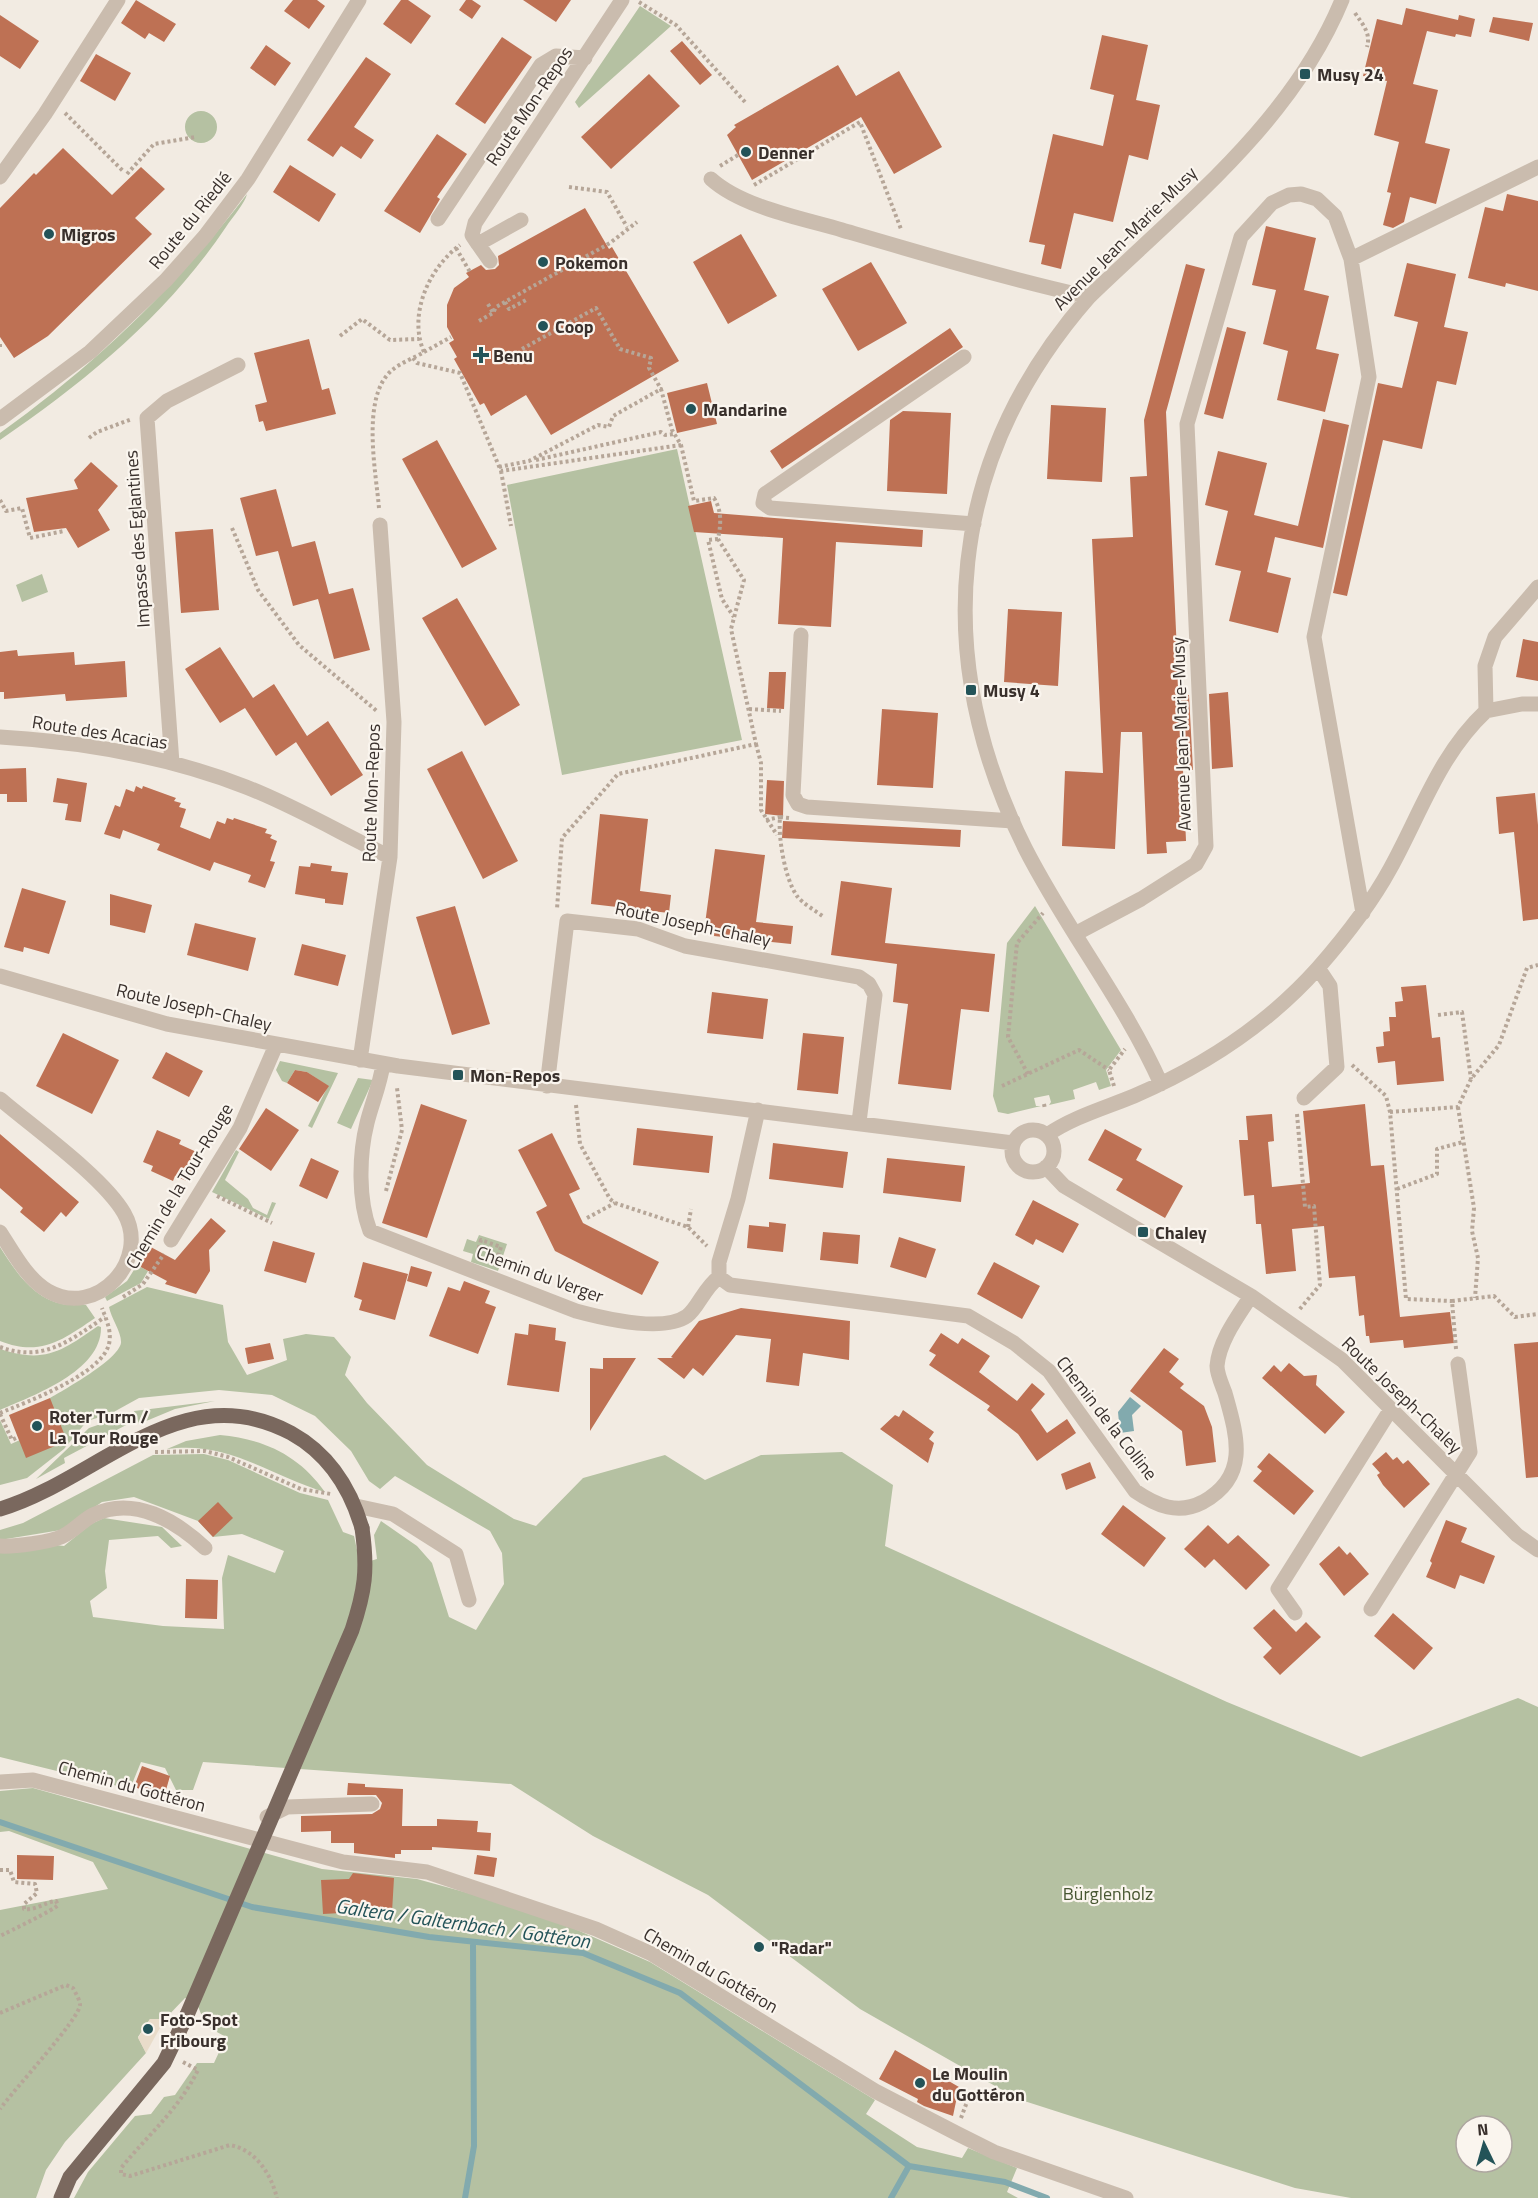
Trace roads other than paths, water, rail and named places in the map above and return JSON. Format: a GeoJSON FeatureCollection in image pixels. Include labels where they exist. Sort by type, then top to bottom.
{"type":"FeatureCollection","features":[{"type":"Feature","properties":{"kind":"main road"},"geometry":{"type":"LineString","coordinates":[[0,1509],[52,1486],[140,1438],[188,1419],[214,1415],[244,1417],[283,1430],[313,1445],[333,1467],[352,1499],[362,1528],[366,1556],[365,1593],[352,1630],[169,2053],[70,2177],[61,2198]]}},
{"type":"Feature","properties":{"kind":"street"},"geometry":{"type":"LineString","coordinates":[[0,177],[54,101],[118,0]]}},
{"type":"Feature","properties":{"kind":"street","name":"Route du Riedlé"},"geometry":{"type":"LineString","coordinates":[[0,419],[90,352],[166,280],[205,236],[248,179],[359,0]]}},
{"type":"Feature","properties":{"kind":"street","name":"Route Mon-Repos"},"geometry":{"type":"LineString","coordinates":[[475,240],[475,223],[622,0]]}},
{"type":"Feature","properties":{"kind":"street","name":"Avenue Jean-Marie-Musy"},"geometry":{"type":"LineString","coordinates":[[1161,1084],[1107,983],[1026,850],[994,780],[983,742],[967,665],[964,598],[974,524],[984,481],[1005,425],[1033,371],[1069,319],[1229,162],[1275,113],[1305,74],[1328,35],[1342,0]]}},
{"type":"Feature","properties":{"kind":"street"},"geometry":{"type":"LineString","coordinates":[[438,219],[541,65],[556,56],[585,58]]}},
{"type":"Feature","properties":{"kind":"street"},"geometry":{"type":"LineString","coordinates":[[1352,259],[1538,167]]}},
{"type":"Feature","properties":{"kind":"street"},"geometry":{"type":"LineString","coordinates":[[711,179],[722,190],[788,214],[1011,279],[1089,297]]}},
{"type":"Feature","properties":{"kind":"street","name":"Avenue Jean-Marie-Musy"},"geometry":{"type":"LineString","coordinates":[[1076,934],[1141,899],[1196,864],[1206,846],[1187,424],[1241,237],[1272,204],[1289,195],[1301,194],[1317,199],[1335,216],[1352,259],[1369,377],[1314,637],[1363,913]]}},
{"type":"Feature","properties":{"kind":"street"},"geometry":{"type":"LineString","coordinates":[[490,261],[475,240],[521,220]]}},
{"type":"Feature","properties":{"kind":"street"},"geometry":{"type":"LineString","coordinates":[[964,357],[765,494],[763,503],[770,508],[974,524]]}},
{"type":"Feature","properties":{"kind":"street","name":"Impasse des Eglantines"},"geometry":{"type":"LineString","coordinates":[[172,763],[147,418],[167,401],[238,365]]}},
{"type":"Feature","properties":{"kind":"street","name":"Route Mon-Repos"},"geometry":{"type":"LineString","coordinates":[[360,1060],[390,857],[394,722],[380,525]]}},
{"type":"Feature","properties":{"kind":"street"},"geometry":{"type":"LineString","coordinates":[[1486,711],[1485,666],[1495,638],[1538,586]]}},
{"type":"Feature","properties":{"kind":"street"},"geometry":{"type":"LineString","coordinates":[[801,635],[793,795],[798,804],[807,807],[1013,821]]}},
{"type":"Feature","properties":{"kind":"street"},"geometry":{"type":"LineString","coordinates":[[1047,1135],[1059,1126],[1161,1084],[1239,1040],[1290,997],[1318,968],[1363,913],[1390,868],[1451,749],[1486,711],[1522,704],[1538,704]]}},
{"type":"Feature","properties":{"kind":"street","name":"Route des Acacias"},"geometry":{"type":"LineString","coordinates":[[0,737],[53,740],[172,763],[247,787],[390,857]]}},
{"type":"Feature","properties":{"kind":"street","name":"Route Joseph-Chaley"},"geometry":{"type":"LineString","coordinates":[[547,1086],[567,921],[612,925],[638,929],[685,946],[859,977],[869,984],[875,995],[859,1122]]}},
{"type":"Feature","properties":{"kind":"street"},"geometry":{"type":"LineString","coordinates":[[1304,1098],[1337,1067],[1330,986],[1318,968]]}},
{"type":"Feature","properties":{"kind":"street","name":"Route Joseph-Chaley"},"geometry":{"type":"LineString","coordinates":[[0,976],[167,1024],[383,1064],[574,1090],[859,1122],[1013,1143]]}},
{"type":"Feature","properties":{"kind":"street","name":"Chemin de la Tour-Rouge"},"geometry":{"type":"LineString","coordinates":[[171,1240],[240,1128],[276,1045]]}},
{"type":"Feature","properties":{"kind":"street","name":"Chemin du Verger"},"geometry":{"type":"LineString","coordinates":[[383,1064],[363,1140],[362,1180],[366,1220],[370,1231],[485,1268],[576,1311],[604,1319],[636,1323],[667,1322],[687,1316],[719,1270]]}},
{"type":"Feature","properties":{"kind":"street"},"geometry":{"type":"LineString","coordinates":[[0,1099],[109,1192],[125,1215],[130,1239],[128,1262],[115,1282],[105,1290],[88,1297],[71,1298],[51,1293],[40,1286],[19,1262],[0,1232]]}},
{"type":"Feature","properties":{"kind":"street"},"geometry":{"type":"LineString","coordinates":[[719,1270],[758,1110]]}},
{"type":"Feature","properties":{"kind":"street"},"geometry":{"type":"LineString","coordinates":[[1028,1130],[1047,1135],[1054,1151],[1046,1167],[1033,1172],[1020,1167],[1012,1156],[1013,1143],[1017,1137],[1028,1130]]}},
{"type":"Feature","properties":{"kind":"street","name":"Route Joseph-Chaley"},"geometry":{"type":"LineString","coordinates":[[1046,1167],[1064,1186],[1251,1296],[1342,1360],[1517,1535],[1538,1550]]}},
{"type":"Feature","properties":{"kind":"street","name":"Chemin de la Colline"},"geometry":{"type":"LineString","coordinates":[[719,1270],[730,1285],[968,1316],[1014,1343],[1049,1371],[1135,1491],[1151,1502],[1171,1509],[1193,1507],[1211,1497],[1231,1478],[1238,1454],[1231,1416],[1217,1367],[1229,1330],[1251,1296]]}},
{"type":"Feature","properties":{"kind":"street"},"geometry":{"type":"LineString","coordinates":[[1371,1609],[1470,1452],[1458,1364]]}},
{"type":"Feature","properties":{"kind":"street"},"geometry":{"type":"LineString","coordinates":[[1295,1613],[1278,1589],[1391,1409]]}},
{"type":"Feature","properties":{"kind":"street"},"geometry":{"type":"LineString","coordinates":[[352,1499],[393,1514],[456,1554],[469,1600]]}},
{"type":"Feature","properties":{"kind":"street"},"geometry":{"type":"LineString","coordinates":[[0,1546],[63,1537],[94,1514],[119,1508],[155,1512],[187,1531],[205,1548]]}},
{"type":"Feature","properties":{"kind":"street","name":"Chemin du Gottéron"},"geometry":{"type":"LineString","coordinates":[[0,1782],[33,1780],[343,1862],[427,1872],[596,1929],[652,1954],[876,2091],[956,2133],[994,2152],[1126,2198]]}},
{"type":"Feature","properties":{"kind":"street"},"geometry":{"type":"LineString","coordinates":[[253,1840],[267,1816],[287,1807],[372,1804]]}},
{"type":"Feature","properties":{"kind":"water"},"geometry":{"type":"Polygon","coordinates":[[[1130,1397],[1141,1406],[1132,1415],[1134,1431],[1120,1433],[1118,1412],[1130,1397]]]}},
{"type":"Feature","properties":{"kind":"waterway","name":"Galtera / Galternbach / Gottéron"},"geometry":{"type":"LineString","coordinates":[[0,1822],[252,1907],[429,1937],[583,1953],[680,1993],[909,2166],[1005,2182],[1047,2198]]}},
{"type":"Feature","properties":{"kind":"waterway"},"geometry":{"type":"LineString","coordinates":[[465,2198],[474,2146],[473,1942]]}},
{"type":"Feature","properties":{"kind":"waterway"},"geometry":{"type":"LineString","coordinates":[[891,2198],[909,2166]]}},
{"type":"Feature","properties":{"kind":"place","name":"Musy 24"},"geometry":{"type":"Point","coordinates":[1305,74]}},
{"type":"Feature","properties":{"kind":"place","name":"Denner"},"geometry":{"type":"Point","coordinates":[746,152]}},
{"type":"Feature","properties":{"kind":"place","name":"Migros"},"geometry":{"type":"Point","coordinates":[49,234]}},
{"type":"Feature","properties":{"kind":"place","name":"Pokemon"},"geometry":{"type":"Point","coordinates":[543,262]}},
{"type":"Feature","properties":{"kind":"place","name":"Coop"},"geometry":{"type":"Point","coordinates":[543,326]}},
{"type":"Feature","properties":{"kind":"place","name":"Benu"},"geometry":{"type":"Point","coordinates":[481,355]}},
{"type":"Feature","properties":{"kind":"place","name":"Mandarine"},"geometry":{"type":"Point","coordinates":[691,409]}},
{"type":"Feature","properties":{"kind":"place","name":"Musy 4"},"geometry":{"type":"Point","coordinates":[971,690]}},
{"type":"Feature","properties":{"kind":"place","name":"Mon-Repos"},"geometry":{"type":"Point","coordinates":[458,1075]}},
{"type":"Feature","properties":{"kind":"place","name":"Chaley"},"geometry":{"type":"Point","coordinates":[1143,1232]}},
{"type":"Feature","properties":{"kind":"place","name":"Roter Turm / La Tour Rouge"},"geometry":{"type":"Point","coordinates":[37,1426]}},
{"type":"Feature","properties":{"kind":"place","name":"\"Radar\""},"geometry":{"type":"Point","coordinates":[759,1947]}},
{"type":"Feature","properties":{"kind":"place","name":"Foto-Spot Fribourg"},"geometry":{"type":"Point","coordinates":[148,2029]}},
{"type":"Feature","properties":{"kind":"place","name":"Le Moulin du Gottéron"},"geometry":{"type":"Point","coordinates":[920,2083]}},
{"type":"Feature","properties":{"kind":"park label","name":"Bürglenholz"},"geometry":{"type":"Point","coordinates":[1108,1893]}}]}
